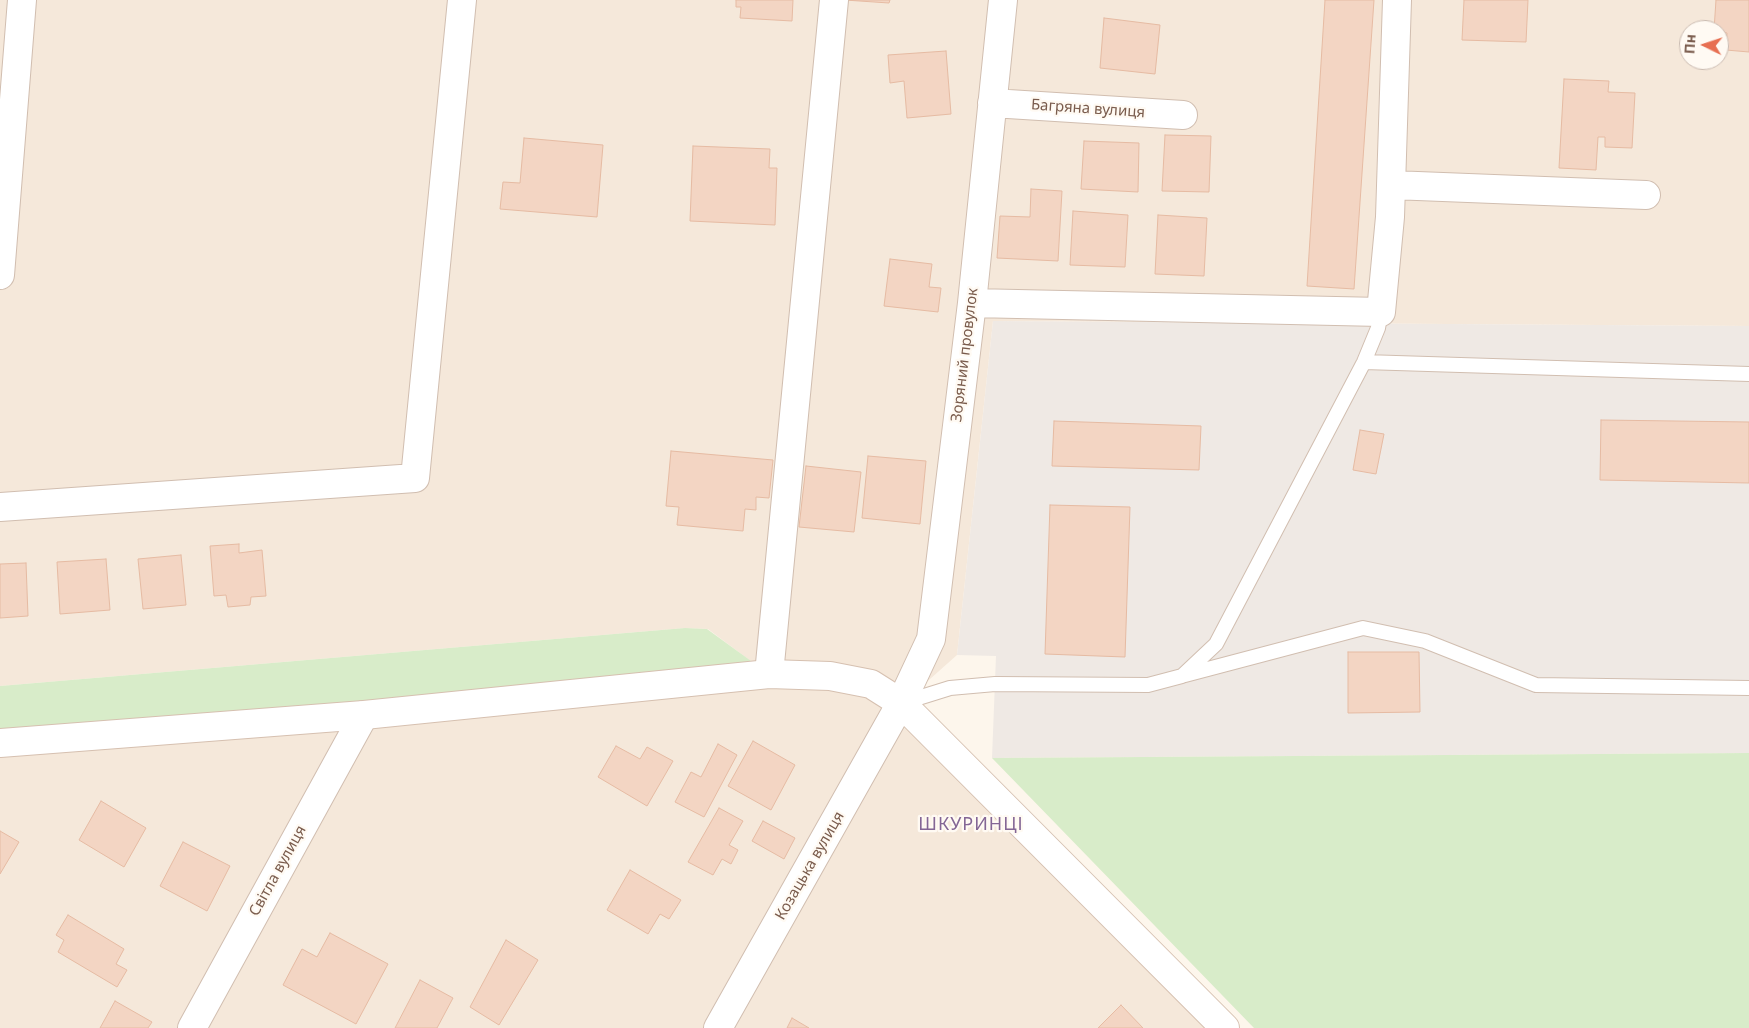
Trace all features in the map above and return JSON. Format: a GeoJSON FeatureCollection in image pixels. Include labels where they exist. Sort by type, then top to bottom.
{"type":"FeatureCollection","features":[{"type":"Feature","properties":{"kind":"street"},"geometry":{"type":"LineString","coordinates":[[0,275],[22,0]]}},
{"type":"Feature","properties":{"kind":"street"},"geometry":{"type":"LineString","coordinates":[[0,507],[415,478],[462,0]]}},
{"type":"Feature","properties":{"kind":"street"},"geometry":{"type":"LineString","coordinates":[[768,674],[834,0]]}},
{"type":"Feature","properties":{"kind":"street","name":"Зоряний провулок"},"geometry":{"type":"LineString","coordinates":[[902,703],[931,639],[972,303],[1003,0]]}},
{"type":"Feature","properties":{"kind":"street"},"geometry":{"type":"LineString","coordinates":[[972,303],[1381,312],[1392,185],[1397,0]]}},
{"type":"Feature","properties":{"kind":"street","name":"Багряна вулиця"},"geometry":{"type":"LineString","coordinates":[[992,103],[1183,116]]}},
{"type":"Feature","properties":{"kind":"street"},"geometry":{"type":"LineString","coordinates":[[1392,185],[1646,194]]}},
{"type":"Feature","properties":{"kind":"street"},"geometry":{"type":"LineString","coordinates":[[0,743],[364,715],[768,674],[830,676],[871,684],[902,703],[1225,1028]]}},
{"type":"Feature","properties":{"kind":"street","name":"Козацька вулиця"},"geometry":{"type":"LineString","coordinates":[[718,1028],[902,703]]}},
{"type":"Feature","properties":{"kind":"street","name":"Світла вулиця"},"geometry":{"type":"LineString","coordinates":[[192,1028],[364,715]]}},
{"type":"Feature","properties":{"kind":"lane"},"geometry":{"type":"LineString","coordinates":[[1182,676],[1216,644],[1364,362],[1378,328],[1381,312]]}},
{"type":"Feature","properties":{"kind":"lane"},"geometry":{"type":"LineString","coordinates":[[1364,362],[1749,374]]}},
{"type":"Feature","properties":{"kind":"lane"},"geometry":{"type":"LineString","coordinates":[[902,703],[950,688],[986,684],[1148,685],[1363,628],[1425,641],[1536,685],[1749,688]]}},
{"type":"Feature","properties":{"kind":"shaded area"},"geometry":{"type":"Polygon","coordinates":[[[0,0],[1749,0],[1749,326],[993,321],[957,655],[902,704],[1225,1028],[0,1028],[0,743],[768,674],[708,629],[685,628],[0,686],[0,0]]]}},
{"type":"Feature","properties":{"kind":"shaded area"},"geometry":{"type":"Polygon","coordinates":[[[993,321],[1749,326],[1749,753],[992,758],[996,656],[957,655],[993,321]]]}},
{"type":"Feature","properties":{"kind":"green space"},"geometry":{"type":"Polygon","coordinates":[[[685,628],[707,629],[769,674],[0,743],[0,686],[685,628]]]}},
{"type":"Feature","properties":{"kind":"green space"},"geometry":{"type":"Polygon","coordinates":[[[1749,753],[1749,1028],[1254,1028],[992,758],[1749,753]]]}},
{"type":"Feature","properties":{"kind":"building"},"geometry":{"type":"Polygon","coordinates":[[[736,0],[793,0],[792,21],[740,18],[741,7],[736,7],[736,0]]]}},
{"type":"Feature","properties":{"kind":"building"},"geometry":{"type":"Polygon","coordinates":[[[845,0],[890,0],[889,3],[845,0]]]}},
{"type":"Feature","properties":{"kind":"building"},"geometry":{"type":"Polygon","coordinates":[[[1325,0],[1374,0],[1354,289],[1307,286],[1325,0]]]}},
{"type":"Feature","properties":{"kind":"building"},"geometry":{"type":"Polygon","coordinates":[[[1464,0],[1528,0],[1526,42],[1462,40],[1464,0]]]}},
{"type":"Feature","properties":{"kind":"building"},"geometry":{"type":"Polygon","coordinates":[[[1716,0],[1749,0],[1749,52],[1729,50],[1729,20],[1715,20],[1716,0]]]}},
{"type":"Feature","properties":{"kind":"building"},"geometry":{"type":"Polygon","coordinates":[[[1104,18],[1160,25],[1155,74],[1100,68],[1104,18]]]}},
{"type":"Feature","properties":{"kind":"building"},"geometry":{"type":"Polygon","coordinates":[[[946,51],[951,114],[907,118],[904,81],[890,83],[888,55],[946,51]]]}},
{"type":"Feature","properties":{"kind":"building"},"geometry":{"type":"Polygon","coordinates":[[[1564,79],[1609,81],[1608,92],[1635,93],[1632,148],[1605,147],[1605,137],[1598,137],[1596,170],[1559,168],[1564,79]]]}},
{"type":"Feature","properties":{"kind":"building"},"geometry":{"type":"Polygon","coordinates":[[[1165,135],[1211,136],[1209,192],[1162,191],[1165,135]]]}},
{"type":"Feature","properties":{"kind":"building"},"geometry":{"type":"Polygon","coordinates":[[[524,138],[603,145],[597,217],[500,209],[503,182],[520,183],[524,138]]]}},
{"type":"Feature","properties":{"kind":"building"},"geometry":{"type":"Polygon","coordinates":[[[1084,141],[1139,143],[1138,192],[1081,189],[1084,141]]]}},
{"type":"Feature","properties":{"kind":"building"},"geometry":{"type":"Polygon","coordinates":[[[693,146],[770,149],[769,168],[777,168],[775,225],[690,221],[693,146]]]}},
{"type":"Feature","properties":{"kind":"building"},"geometry":{"type":"Polygon","coordinates":[[[1031,189],[1062,191],[1058,261],[997,258],[1000,216],[1030,217],[1031,189]]]}},
{"type":"Feature","properties":{"kind":"building"},"geometry":{"type":"Polygon","coordinates":[[[1073,211],[1128,215],[1125,267],[1070,265],[1073,211]]]}},
{"type":"Feature","properties":{"kind":"building"},"geometry":{"type":"Polygon","coordinates":[[[1158,215],[1207,218],[1204,276],[1155,274],[1158,215]]]}},
{"type":"Feature","properties":{"kind":"building"},"geometry":{"type":"Polygon","coordinates":[[[890,259],[932,264],[929,287],[941,288],[938,312],[884,306],[890,259]]]}},
{"type":"Feature","properties":{"kind":"building"},"geometry":{"type":"Polygon","coordinates":[[[1601,420],[1749,422],[1749,483],[1600,480],[1601,420]]]}},
{"type":"Feature","properties":{"kind":"building"},"geometry":{"type":"Polygon","coordinates":[[[1054,421],[1201,426],[1199,470],[1052,466],[1054,421]]]}},
{"type":"Feature","properties":{"kind":"building"},"geometry":{"type":"Polygon","coordinates":[[[1360,430],[1384,434],[1376,474],[1353,470],[1360,430]]]}},
{"type":"Feature","properties":{"kind":"building"},"geometry":{"type":"Polygon","coordinates":[[[671,451],[773,460],[769,498],[756,497],[756,510],[745,509],[743,531],[677,525],[679,507],[666,506],[671,451]]]}},
{"type":"Feature","properties":{"kind":"building"},"geometry":{"type":"Polygon","coordinates":[[[868,456],[926,461],[920,524],[862,518],[868,456]]]}},
{"type":"Feature","properties":{"kind":"building"},"geometry":{"type":"Polygon","coordinates":[[[806,466],[861,472],[854,532],[799,527],[806,466]]]}},
{"type":"Feature","properties":{"kind":"building"},"geometry":{"type":"Polygon","coordinates":[[[1050,505],[1130,507],[1125,657],[1045,654],[1050,505]]]}},
{"type":"Feature","properties":{"kind":"building"},"geometry":{"type":"Polygon","coordinates":[[[239,544],[239,553],[262,550],[266,596],[251,597],[250,605],[228,607],[226,595],[214,596],[210,546],[239,544]]]}},
{"type":"Feature","properties":{"kind":"building"},"geometry":{"type":"Polygon","coordinates":[[[181,555],[186,605],[143,609],[138,559],[181,555]]]}},
{"type":"Feature","properties":{"kind":"building"},"geometry":{"type":"Polygon","coordinates":[[[106,559],[110,610],[60,614],[57,562],[106,559]]]}},
{"type":"Feature","properties":{"kind":"building"},"geometry":{"type":"Polygon","coordinates":[[[26,563],[28,616],[0,618],[0,564],[26,563]]]}},
{"type":"Feature","properties":{"kind":"building"},"geometry":{"type":"Polygon","coordinates":[[[1348,652],[1419,652],[1420,712],[1348,713],[1348,652]]]}},
{"type":"Feature","properties":{"kind":"building"},"geometry":{"type":"Polygon","coordinates":[[[753,741],[795,765],[771,810],[728,786],[753,741]]]}},
{"type":"Feature","properties":{"kind":"building"},"geometry":{"type":"Polygon","coordinates":[[[718,744],[737,755],[704,817],[675,802],[691,772],[701,777],[718,744]]]}},
{"type":"Feature","properties":{"kind":"building"},"geometry":{"type":"Polygon","coordinates":[[[616,746],[640,759],[647,747],[673,761],[647,806],[598,777],[616,746]]]}},
{"type":"Feature","properties":{"kind":"building"},"geometry":{"type":"Polygon","coordinates":[[[101,801],[146,828],[124,867],[79,840],[101,801]]]}},
{"type":"Feature","properties":{"kind":"building"},"geometry":{"type":"Polygon","coordinates":[[[719,808],[743,821],[729,845],[738,850],[731,864],[722,859],[713,875],[688,862],[719,808]]]}},
{"type":"Feature","properties":{"kind":"building"},"geometry":{"type":"Polygon","coordinates":[[[763,821],[795,838],[784,859],[752,841],[763,821]]]}},
{"type":"Feature","properties":{"kind":"building"},"geometry":{"type":"Polygon","coordinates":[[[0,831],[19,842],[0,874],[0,831]]]}},
{"type":"Feature","properties":{"kind":"building"},"geometry":{"type":"Polygon","coordinates":[[[183,842],[230,866],[207,911],[160,886],[183,842]]]}},
{"type":"Feature","properties":{"kind":"building"},"geometry":{"type":"Polygon","coordinates":[[[630,870],[681,900],[669,919],[660,914],[648,934],[607,910],[630,870]]]}},
{"type":"Feature","properties":{"kind":"building"},"geometry":{"type":"Polygon","coordinates":[[[68,915],[124,949],[116,964],[127,970],[117,987],[58,952],[64,940],[56,935],[68,915]]]}},
{"type":"Feature","properties":{"kind":"building"},"geometry":{"type":"Polygon","coordinates":[[[330,933],[388,964],[356,1024],[283,985],[302,949],[317,957],[330,933]]]}},
{"type":"Feature","properties":{"kind":"building"},"geometry":{"type":"Polygon","coordinates":[[[506,940],[538,960],[499,1025],[470,1007],[506,940]]]}},
{"type":"Feature","properties":{"kind":"building"},"geometry":{"type":"Polygon","coordinates":[[[420,980],[453,998],[437,1028],[395,1028],[420,980]]]}},
{"type":"Feature","properties":{"kind":"building"},"geometry":{"type":"Polygon","coordinates":[[[115,1001],[152,1022],[148,1028],[100,1028],[115,1001]]]}},
{"type":"Feature","properties":{"kind":"building"},"geometry":{"type":"Polygon","coordinates":[[[1121,1005],[1143,1028],[1098,1028],[1121,1005]]]}},
{"type":"Feature","properties":{"kind":"building"},"geometry":{"type":"Polygon","coordinates":[[[792,1018],[809,1028],[787,1028],[792,1018]]]}},
{"type":"Feature","properties":{"kind":"district","name":"ШКУРИНЦІ"},"geometry":{"type":"Point","coordinates":[971,825]}}]}
